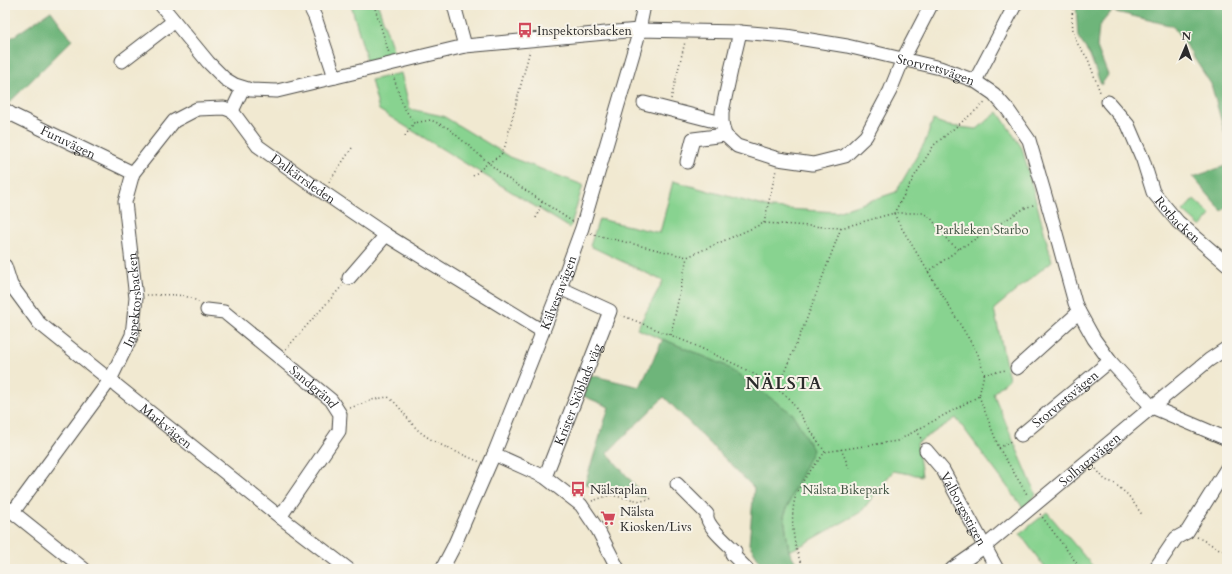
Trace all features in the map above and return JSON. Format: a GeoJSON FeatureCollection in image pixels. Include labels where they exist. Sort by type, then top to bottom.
{"type":"FeatureCollection","features":[{"type":"Feature","properties":{"kind":"street"},"geometry":{"type":"LineString","coordinates":[[161,5],[208,62],[226,79],[251,90],[277,91],[465,46],[454,5]]}},
{"type":"Feature","properties":{"kind":"street"},"geometry":{"type":"LineString","coordinates":[[309,5],[315,17],[335,77]]}},
{"type":"Feature","properties":{"kind":"street","name":"Kälvestavägen"},"geometry":{"type":"LineString","coordinates":[[442,569],[453,548],[491,460],[560,288],[582,228],[637,40],[644,5]]}},
{"type":"Feature","properties":{"kind":"street"},"geometry":{"type":"LineString","coordinates":[[644,103],[668,109],[724,129],[738,146],[778,159],[813,164],[845,156],[866,136],[890,91],[903,59],[931,5]]}},
{"type":"Feature","properties":{"kind":"street"},"geometry":{"type":"LineString","coordinates":[[975,81],[1015,5]]}},
{"type":"Feature","properties":{"kind":"street"},"geometry":{"type":"LineString","coordinates":[[122,61],[174,21]]}},
{"type":"Feature","properties":{"kind":"street","name":"Storvretsvägen"},"geometry":{"type":"LineString","coordinates":[[465,46],[638,30],[740,32],[793,37],[848,46],[940,68],[975,81],[994,94],[1022,128],[1029,140],[1075,303],[1094,339],[1110,361],[1152,406],[1227,439]]}},
{"type":"Feature","properties":{"kind":"street"},"geometry":{"type":"LineString","coordinates":[[724,129],[722,112],[740,32]]}},
{"type":"Feature","properties":{"kind":"street"},"geometry":{"type":"LineString","coordinates":[[228,109],[239,86]]}},
{"type":"Feature","properties":{"kind":"street","name":"Rotbacken"},"geometry":{"type":"LineString","coordinates":[[1108,102],[1128,125],[1143,160],[1153,192],[1178,222],[1227,264]]}},
{"type":"Feature","properties":{"kind":"street","name":"Inspektorsbacken"},"geometry":{"type":"LineString","coordinates":[[9,509],[110,380],[132,335],[135,295],[125,202],[133,173],[174,121],[196,109],[228,109]]}},
{"type":"Feature","properties":{"kind":"street","name":"Dalkärrsleden"},"geometry":{"type":"LineString","coordinates":[[228,109],[258,146],[322,192],[386,235],[542,331]]}},
{"type":"Feature","properties":{"kind":"street","name":"Furuvägen"},"geometry":{"type":"LineString","coordinates":[[5,110],[133,173]]}},
{"type":"Feature","properties":{"kind":"street"},"geometry":{"type":"LineString","coordinates":[[687,162],[693,139],[724,129]]}},
{"type":"Feature","properties":{"kind":"street"},"geometry":{"type":"LineString","coordinates":[[349,278],[386,235]]}},
{"type":"Feature","properties":{"kind":"street","name":"Markvägen"},"geometry":{"type":"LineString","coordinates":[[5,266],[11,285],[39,323],[280,517],[348,569]]}},
{"type":"Feature","properties":{"kind":"street"},"geometry":{"type":"LineString","coordinates":[[560,288],[610,311]]}},
{"type":"Feature","properties":{"kind":"street","name":"Sandgränd"},"geometry":{"type":"LineString","coordinates":[[207,310],[224,312],[280,356],[331,400],[339,412],[339,431],[280,517]]}},
{"type":"Feature","properties":{"kind":"street","name":"Krister Siöblads väg"},"geometry":{"type":"LineString","coordinates":[[545,478],[610,311]]}},
{"type":"Feature","properties":{"kind":"street"},"geometry":{"type":"LineString","coordinates":[[1017,368],[1079,312]]}},
{"type":"Feature","properties":{"kind":"street","name":"Solhagavägen"},"geometry":{"type":"LineString","coordinates":[[952,569],[984,547],[1152,406],[1209,360],[1227,348]]}},
{"type":"Feature","properties":{"kind":"street","name":"Storvretsvägen"},"geometry":{"type":"LineString","coordinates":[[1021,435],[1110,361]]}},
{"type":"Feature","properties":{"kind":"street","name":"Valborgsstigen"},"geometry":{"type":"LineString","coordinates":[[926,450],[942,470],[997,569]]}},
{"type":"Feature","properties":{"kind":"street"},"geometry":{"type":"LineString","coordinates":[[491,460],[545,478],[580,504],[598,530],[618,569]]}},
{"type":"Feature","properties":{"kind":"street"},"geometry":{"type":"LineString","coordinates":[[1155,569],[1176,538],[1186,532],[1227,468]]}},
{"type":"Feature","properties":{"kind":"street"},"geometry":{"type":"LineString","coordinates":[[677,484],[707,514],[706,518],[711,525],[748,569]]}},
{"type":"Feature","properties":{"kind":"street"},"geometry":{"type":"LineString","coordinates":[[9,509],[84,569]]}},
{"type":"Feature","properties":{"kind":"path"},"geometry":{"type":"LineString","coordinates":[[374,5],[403,106],[414,123]]}},
{"type":"Feature","properties":{"kind":"path"},"geometry":{"type":"LineString","coordinates":[[1074,5],[1072,18],[1073,31],[1077,43],[1088,59],[1100,92],[1108,102]]}},
{"type":"Feature","properties":{"kind":"path"},"geometry":{"type":"LineString","coordinates":[[668,109],[688,31]]}},
{"type":"Feature","properties":{"kind":"path"},"geometry":{"type":"LineString","coordinates":[[473,176],[488,162],[501,155],[505,146],[532,40]]}},
{"type":"Feature","properties":{"kind":"path"},"geometry":{"type":"LineString","coordinates":[[894,213],[934,145],[989,100]]}},
{"type":"Feature","properties":{"kind":"path"},"geometry":{"type":"LineString","coordinates":[[405,136],[414,123],[431,120],[448,128],[504,176],[582,228],[596,235],[687,257],[764,223],[841,228],[894,213],[923,213],[931,218],[948,241],[959,249]]}},
{"type":"Feature","properties":{"kind":"path"},"geometry":{"type":"LineString","coordinates":[[322,192],[352,148]]}},
{"type":"Feature","properties":{"kind":"path"},"geometry":{"type":"LineString","coordinates":[[764,223],[778,159]]}},
{"type":"Feature","properties":{"kind":"path"},"geometry":{"type":"LineString","coordinates":[[536,218],[542,202]]}},
{"type":"Feature","properties":{"kind":"path"},"geometry":{"type":"LineString","coordinates":[[928,272],[959,249],[1025,208],[1036,204]]}},
{"type":"Feature","properties":{"kind":"path"},"geometry":{"type":"LineString","coordinates":[[894,213],[978,354],[984,374],[978,396],[999,448],[1034,506],[1081,569]]}},
{"type":"Feature","properties":{"kind":"path"},"geometry":{"type":"LineString","coordinates":[[777,389],[806,321],[841,228]]}},
{"type":"Feature","properties":{"kind":"path"},"geometry":{"type":"LineString","coordinates":[[671,335],[687,257]]}},
{"type":"Feature","properties":{"kind":"path"},"geometry":{"type":"LineString","coordinates":[[280,356],[349,278]]}},
{"type":"Feature","properties":{"kind":"path"},"geometry":{"type":"LineString","coordinates":[[135,295],[189,297],[207,310]]}},
{"type":"Feature","properties":{"kind":"path"},"geometry":{"type":"LineString","coordinates":[[610,311],[634,322],[671,335],[739,366],[763,379],[789,398],[826,452]]}},
{"type":"Feature","properties":{"kind":"path"},"geometry":{"type":"LineString","coordinates":[[984,374],[1017,368]]}},
{"type":"Feature","properties":{"kind":"path"},"geometry":{"type":"LineString","coordinates":[[804,569],[798,560],[792,514],[798,490],[826,452],[898,442],[978,396]]}},
{"type":"Feature","properties":{"kind":"path"},"geometry":{"type":"LineString","coordinates":[[339,412],[376,398],[388,397],[396,402],[419,430],[434,440],[491,460]]}},
{"type":"Feature","properties":{"kind":"path"},"geometry":{"type":"LineString","coordinates":[[999,448],[1021,435]]}},
{"type":"Feature","properties":{"kind":"path"},"geometry":{"type":"LineString","coordinates":[[841,449],[850,470]]}},
{"type":"Feature","properties":{"kind":"path"},"geometry":{"type":"LineString","coordinates":[[1089,460],[1105,480],[1114,483],[1128,495],[1143,516]]}},
{"type":"Feature","properties":{"kind":"path"},"geometry":{"type":"LineString","coordinates":[[580,504],[610,495],[642,501],[653,498]]}},
{"type":"Feature","properties":{"kind":"path"},"geometry":{"type":"LineString","coordinates":[[1186,532],[1227,553]]}},
{"type":"Feature","properties":{"kind":"green space"},"geometry":{"type":"Polygon","coordinates":[[[351,5],[378,5],[394,53],[367,61],[351,5]]]}},
{"type":"Feature","properties":{"kind":"green space"},"geometry":{"type":"Polygon","coordinates":[[[1076,5],[1227,5],[1227,141],[1211,84],[1173,26],[1112,11],[1099,26],[1097,47],[1108,75],[1101,85],[1090,55],[1078,37],[1076,5]]]}},
{"type":"Feature","properties":{"kind":"green space"},"geometry":{"type":"Polygon","coordinates":[[[51,11],[72,40],[9,103],[5,98],[5,42],[51,11]]]}},
{"type":"Feature","properties":{"kind":"green space"},"geometry":{"type":"Polygon","coordinates":[[[401,73],[410,109],[443,116],[512,158],[583,185],[570,228],[379,110],[371,80],[401,73]]]}},
{"type":"Feature","properties":{"kind":"green space"},"geometry":{"type":"Polygon","coordinates":[[[998,112],[1022,148],[1052,261],[994,309],[1009,379],[993,393],[1036,494],[1024,509],[956,418],[917,443],[922,476],[893,471],[861,512],[789,551],[784,516],[796,485],[724,365],[637,329],[663,281],[590,246],[599,219],[660,233],[673,181],[770,208],[837,212],[896,192],[925,142],[933,120],[949,126],[977,129],[998,112]]]}},
{"type":"Feature","properties":{"kind":"green space"},"geometry":{"type":"Polygon","coordinates":[[[1227,162],[1227,206],[1222,211],[1193,177],[1225,166],[1227,162]]]}},
{"type":"Feature","properties":{"kind":"green space"},"geometry":{"type":"Polygon","coordinates":[[[1194,199],[1211,215],[1201,227],[1183,211],[1194,199]]]}},
{"type":"Feature","properties":{"kind":"green space"},"geometry":{"type":"Polygon","coordinates":[[[663,339],[724,365],[793,414],[813,450],[796,485],[784,516],[789,551],[800,569],[765,569],[749,544],[754,488],[664,397],[607,453],[645,497],[585,484],[609,407],[581,395],[590,375],[640,387],[663,339]]]}},
{"type":"Feature","properties":{"kind":"green space"},"geometry":{"type":"Polygon","coordinates":[[[1047,512],[1095,569],[1046,569],[1020,534],[1047,512]]]}},
{"type":"Feature","properties":{"kind":"place","name":"Inspektorsbacken"},"geometry":{"type":"Point","coordinates":[525,30]}},
{"type":"Feature","properties":{"kind":"place","name":"Nälstaplan"},"geometry":{"type":"Point","coordinates":[578,489]}},
{"type":"Feature","properties":{"kind":"place","name":"Nälsta Kiosken/Livs"},"geometry":{"type":"Point","coordinates":[608,518]}},
{"type":"Feature","properties":{"kind":"district","name":"NÄLSTA"},"geometry":{"type":"Point","coordinates":[784,383]}},
{"type":"Feature","properties":{"kind":"park label","name":"Parkleken Starbo"},"geometry":{"type":"Point","coordinates":[982,229]}},
{"type":"Feature","properties":{"kind":"park label","name":"Nälsta Bikepark"},"geometry":{"type":"Point","coordinates":[846,489]}}]}
